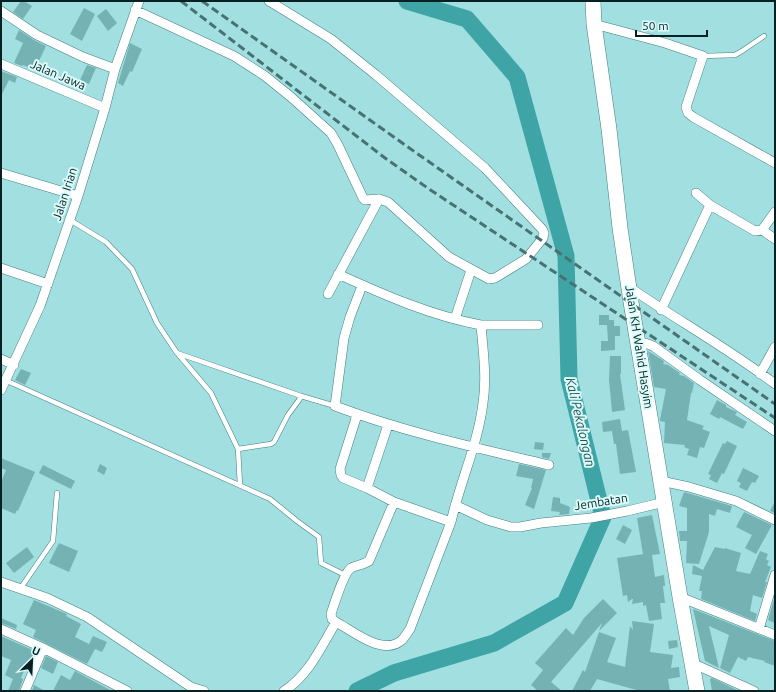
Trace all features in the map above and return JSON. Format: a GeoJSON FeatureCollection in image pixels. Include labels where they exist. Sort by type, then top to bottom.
{"type":"FeatureCollection","features":[{"type":"Feature","properties":{"kind":"main road","name":"Jalan KH Wahid Hasyim"},"geometry":{"type":"LineString","coordinates":[[593,1],[594,24],[609,129],[620,228],[638,345],[697,691]]}},
{"type":"Feature","properties":{"kind":"street","name":"Jalan Irian"},"geometry":{"type":"LineString","coordinates":[[1,390],[14,365],[48,284],[78,196],[105,108],[115,69],[138,1]]}},
{"type":"Feature","properties":{"kind":"street"},"geometry":{"type":"LineString","coordinates":[[135,10],[234,56],[265,76],[331,133],[362,198],[365,200],[379,199],[388,202],[449,258],[492,279],[526,259],[543,238],[544,233],[542,229],[485,168],[376,74],[331,39],[269,1]]}},
{"type":"Feature","properties":{"kind":"street"},"geometry":{"type":"LineString","coordinates":[[1,11],[37,35],[84,57],[115,69]]}},
{"type":"Feature","properties":{"kind":"street"},"geometry":{"type":"LineString","coordinates":[[594,24],[665,43],[703,56],[686,107],[688,113],[701,122],[775,163]]}},
{"type":"Feature","properties":{"kind":"street","name":"Jalan Jawa"},"geometry":{"type":"LineString","coordinates":[[1,64],[105,108]]}},
{"type":"Feature","properties":{"kind":"street"},"geometry":{"type":"LineString","coordinates":[[1,173],[78,196]]}},
{"type":"Feature","properties":{"kind":"street"},"geometry":{"type":"LineString","coordinates":[[696,193],[710,204],[753,231],[762,230],[775,239]]}},
{"type":"Feature","properties":{"kind":"street"},"geometry":{"type":"LineString","coordinates":[[328,294],[379,199]]}},
{"type":"Feature","properties":{"kind":"street"},"geometry":{"type":"LineString","coordinates":[[661,310],[710,204]]}},
{"type":"Feature","properties":{"kind":"street"},"geometry":{"type":"LineString","coordinates":[[762,230],[775,212]]}},
{"type":"Feature","properties":{"kind":"street"},"geometry":{"type":"LineString","coordinates":[[1,268],[48,284]]}},
{"type":"Feature","properties":{"kind":"street"},"geometry":{"type":"LineString","coordinates":[[455,319],[471,270]]}},
{"type":"Feature","properties":{"kind":"street"},"geometry":{"type":"LineString","coordinates":[[338,274],[362,286],[424,310],[455,319],[481,325],[538,325]]}},
{"type":"Feature","properties":{"kind":"street"},"geometry":{"type":"LineString","coordinates":[[362,286],[344,338],[334,406],[388,425],[474,448],[549,465]]}},
{"type":"Feature","properties":{"kind":"street"},"geometry":{"type":"LineString","coordinates":[[629,287],[661,310],[775,384]]}},
{"type":"Feature","properties":{"kind":"street"},"geometry":{"type":"LineString","coordinates":[[394,502],[369,561],[365,564],[352,568],[345,576],[331,614],[332,619],[336,622],[372,643],[382,646],[391,645],[402,640],[410,629],[451,522],[455,505],[474,448],[484,402],[484,370],[481,325]]}},
{"type":"Feature","properties":{"kind":"street"},"geometry":{"type":"LineString","coordinates":[[638,345],[645,343],[653,346],[775,431]]}},
{"type":"Feature","properties":{"kind":"street"},"geometry":{"type":"LineString","coordinates":[[760,374],[775,347]]}},
{"type":"Feature","properties":{"kind":"street"},"geometry":{"type":"LineString","coordinates":[[1,359],[14,365]]}},
{"type":"Feature","properties":{"kind":"street"},"geometry":{"type":"LineString","coordinates":[[357,414],[340,472],[343,478],[394,502],[451,522]]}},
{"type":"Feature","properties":{"kind":"street"},"geometry":{"type":"LineString","coordinates":[[367,488],[388,425]]}},
{"type":"Feature","properties":{"kind":"street"},"geometry":{"type":"LineString","coordinates":[[661,481],[689,487],[736,501],[775,520]]}},
{"type":"Feature","properties":{"kind":"street","name":"Jembatan"},"geometry":{"type":"LineString","coordinates":[[455,505],[487,520],[511,527],[520,527],[627,511],[665,502]]}},
{"type":"Feature","properties":{"kind":"street"},"geometry":{"type":"LineString","coordinates":[[759,629],[775,575]]}},
{"type":"Feature","properties":{"kind":"street"},"geometry":{"type":"LineString","coordinates":[[1,582],[47,598],[87,618],[190,689],[204,691]]}},
{"type":"Feature","properties":{"kind":"street"},"geometry":{"type":"LineString","coordinates":[[680,597],[775,635]]}},
{"type":"Feature","properties":{"kind":"street"},"geometry":{"type":"LineString","coordinates":[[284,691],[296,683],[309,668],[336,622]]}},
{"type":"Feature","properties":{"kind":"street"},"geometry":{"type":"LineString","coordinates":[[1,629],[127,691]]}},
{"type":"Feature","properties":{"kind":"street"},"geometry":{"type":"LineString","coordinates":[[25,691],[42,648]]}},
{"type":"Feature","properties":{"kind":"street"},"geometry":{"type":"LineString","coordinates":[[692,663],[754,691]]}},
{"type":"Feature","properties":{"kind":"lane"},"geometry":{"type":"LineString","coordinates":[[703,56],[735,55],[764,36]]}},
{"type":"Feature","properties":{"kind":"lane"},"geometry":{"type":"LineString","coordinates":[[70,220],[106,242],[132,269],[157,323],[177,353],[211,393],[238,449],[240,486]]}},
{"type":"Feature","properties":{"kind":"lane"},"geometry":{"type":"LineString","coordinates":[[177,353],[334,406]]}},
{"type":"Feature","properties":{"kind":"lane"},"geometry":{"type":"LineString","coordinates":[[6,380],[270,499],[317,535],[320,539],[320,562],[345,576]]}},
{"type":"Feature","properties":{"kind":"lane"},"geometry":{"type":"LineString","coordinates":[[238,449],[271,444],[274,442],[288,415],[300,400],[301,396]]}},
{"type":"Feature","properties":{"kind":"lane"},"geometry":{"type":"LineString","coordinates":[[20,589],[53,541],[57,493]]}},
{"type":"Feature","properties":{"kind":"building"},"geometry":{"type":"Polygon","coordinates":[[[21,1],[24,1],[32,6],[23,19],[13,12],[21,1]]]}},
{"type":"Feature","properties":{"kind":"building"},"geometry":{"type":"Polygon","coordinates":[[[84,8],[95,14],[82,41],[70,34],[84,8]]]}},
{"type":"Feature","properties":{"kind":"building"},"geometry":{"type":"Polygon","coordinates":[[[106,9],[117,23],[108,31],[97,16],[106,9]]]}},
{"type":"Feature","properties":{"kind":"building"},"geometry":{"type":"Polygon","coordinates":[[[19,30],[46,46],[39,61],[36,59],[32,69],[14,63],[23,43],[15,39],[19,30]]]}},
{"type":"Feature","properties":{"kind":"building"},"geometry":{"type":"Polygon","coordinates":[[[130,43],[142,49],[132,72],[130,71],[123,86],[118,83],[130,43]]]}},
{"type":"Feature","properties":{"kind":"building"},"geometry":{"type":"Polygon","coordinates":[[[87,65],[96,68],[89,84],[80,80],[87,65]]]}},
{"type":"Feature","properties":{"kind":"building"},"geometry":{"type":"Polygon","coordinates":[[[1,71],[17,77],[15,83],[9,80],[1,96],[1,71]]]}},
{"type":"Feature","properties":{"kind":"building"},"geometry":{"type":"Polygon","coordinates":[[[599,315],[609,315],[609,320],[614,320],[614,326],[620,326],[620,336],[615,336],[615,350],[601,351],[601,341],[608,341],[607,325],[599,325],[599,315]]]}},
{"type":"Feature","properties":{"kind":"building"},"geometry":{"type":"Polygon","coordinates":[[[648,351],[664,361],[663,364],[668,365],[680,373],[679,375],[684,376],[694,383],[687,420],[704,426],[702,429],[710,432],[704,448],[700,447],[697,458],[687,455],[689,449],[684,447],[685,445],[664,443],[665,422],[660,420],[666,389],[654,387],[648,351]]]}},
{"type":"Feature","properties":{"kind":"building"},"geometry":{"type":"Polygon","coordinates":[[[610,356],[621,356],[620,374],[625,410],[612,412],[609,380],[610,356]]]}},
{"type":"Feature","properties":{"kind":"building"},"geometry":{"type":"Polygon","coordinates":[[[21,369],[31,373],[25,385],[15,380],[21,369]]]}},
{"type":"Feature","properties":{"kind":"building"},"geometry":{"type":"Polygon","coordinates":[[[717,400],[726,405],[726,407],[737,412],[735,415],[747,422],[743,429],[720,417],[719,419],[710,414],[717,400]]]}},
{"type":"Feature","properties":{"kind":"building"},"geometry":{"type":"Polygon","coordinates":[[[620,419],[622,431],[628,430],[636,472],[620,474],[616,444],[614,444],[612,431],[603,432],[602,422],[620,419]]]}},
{"type":"Feature","properties":{"kind":"building"},"geometry":{"type":"Polygon","coordinates":[[[727,441],[737,446],[724,474],[722,473],[717,483],[709,479],[711,475],[708,474],[723,443],[725,444],[727,441]]]}},
{"type":"Feature","properties":{"kind":"building"},"geometry":{"type":"Polygon","coordinates":[[[535,442],[544,443],[543,450],[534,449],[535,442]]]}},
{"type":"Feature","properties":{"kind":"building"},"geometry":{"type":"Polygon","coordinates":[[[542,453],[551,453],[549,459],[542,457],[542,453]]]}},
{"type":"Feature","properties":{"kind":"building"},"geometry":{"type":"Polygon","coordinates":[[[1,458],[35,472],[18,511],[17,510],[15,514],[1,508],[1,482],[6,470],[1,468],[1,458]]]}},
{"type":"Feature","properties":{"kind":"building"},"geometry":{"type":"Polygon","coordinates":[[[100,464],[107,468],[104,475],[97,471],[100,464]]]}},
{"type":"Feature","properties":{"kind":"building"},"geometry":{"type":"Polygon","coordinates":[[[519,464],[546,470],[534,509],[525,505],[532,488],[533,479],[516,476],[519,464]]]}},
{"type":"Feature","properties":{"kind":"building"},"geometry":{"type":"Polygon","coordinates":[[[43,465],[75,481],[71,489],[39,473],[43,465]]]}},
{"type":"Feature","properties":{"kind":"building"},"geometry":{"type":"Polygon","coordinates":[[[743,468],[759,476],[755,483],[752,482],[747,491],[739,487],[741,483],[737,481],[743,468]]]}},
{"type":"Feature","properties":{"kind":"building"},"geometry":{"type":"Polygon","coordinates":[[[684,492],[732,506],[730,513],[717,509],[715,516],[709,514],[709,532],[699,564],[686,563],[687,541],[680,541],[679,531],[687,531],[687,508],[679,506],[684,492]]]}},
{"type":"Feature","properties":{"kind":"building"},"geometry":{"type":"Polygon","coordinates":[[[553,497],[560,498],[560,503],[570,507],[569,514],[559,515],[560,512],[551,511],[553,497]]]}},
{"type":"Feature","properties":{"kind":"building"},"geometry":{"type":"Polygon","coordinates":[[[775,501],[775,513],[770,511],[775,501]]]}},
{"type":"Feature","properties":{"kind":"building"},"geometry":{"type":"Polygon","coordinates":[[[744,512],[772,525],[756,554],[745,548],[752,535],[736,527],[744,512]]]}},
{"type":"Feature","properties":{"kind":"building"},"geometry":{"type":"Polygon","coordinates":[[[652,515],[660,554],[652,555],[655,577],[664,575],[665,586],[663,586],[665,603],[660,603],[662,619],[649,621],[646,605],[643,606],[643,602],[632,604],[633,599],[628,602],[627,595],[623,596],[617,558],[644,554],[637,518],[652,515]]]}},
{"type":"Feature","properties":{"kind":"building"},"geometry":{"type":"Polygon","coordinates":[[[623,525],[632,530],[625,544],[616,539],[623,525]]]}},
{"type":"Feature","properties":{"kind":"building"},"geometry":{"type":"Polygon","coordinates":[[[59,543],[78,551],[69,572],[49,563],[59,543]]]}},
{"type":"Feature","properties":{"kind":"building"},"geometry":{"type":"Polygon","coordinates":[[[27,547],[34,557],[14,573],[6,563],[27,547]]]}},
{"type":"Feature","properties":{"kind":"building"},"geometry":{"type":"Polygon","coordinates":[[[715,547],[725,548],[741,553],[736,571],[750,574],[760,551],[768,554],[766,559],[769,561],[767,565],[771,567],[765,582],[767,582],[762,598],[753,595],[750,611],[757,614],[755,621],[701,599],[702,591],[699,591],[702,576],[692,574],[693,565],[703,570],[715,547]]]}},
{"type":"Feature","properties":{"kind":"building"},"geometry":{"type":"Polygon","coordinates":[[[775,596],[775,623],[768,620],[775,596]]]}},
{"type":"Feature","properties":{"kind":"building"},"geometry":{"type":"Polygon","coordinates":[[[603,599],[617,613],[599,631],[602,623],[551,682],[562,691],[538,691],[531,685],[543,670],[535,663],[566,628],[573,635],[584,618],[603,599]]]}},
{"type":"Feature","properties":{"kind":"building"},"geometry":{"type":"Polygon","coordinates":[[[34,600],[67,614],[66,616],[81,624],[75,637],[89,644],[93,636],[107,642],[102,652],[95,649],[87,664],[33,637],[36,630],[23,624],[34,600]]]}},
{"type":"Feature","properties":{"kind":"building"},"geometry":{"type":"Polygon","coordinates":[[[693,609],[775,641],[775,666],[764,662],[765,661],[748,657],[746,661],[738,657],[730,673],[720,668],[729,635],[709,626],[719,668],[705,661],[693,609]]]}},
{"type":"Feature","properties":{"kind":"building"},"geometry":{"type":"Polygon","coordinates":[[[1,618],[17,625],[16,629],[1,623],[1,618]]]}},
{"type":"Feature","properties":{"kind":"building"},"geometry":{"type":"Polygon","coordinates":[[[632,621],[654,624],[650,652],[673,655],[671,668],[679,667],[680,677],[668,679],[670,691],[640,691],[597,679],[590,691],[572,691],[583,670],[585,672],[599,632],[616,638],[607,662],[625,667],[630,626],[633,630],[632,621]]]}},
{"type":"Feature","properties":{"kind":"building"},"geometry":{"type":"Polygon","coordinates":[[[1,636],[35,651],[21,678],[23,679],[19,691],[8,691],[13,679],[5,675],[11,660],[1,656],[1,636]]]}},
{"type":"Feature","properties":{"kind":"building"},"geometry":{"type":"Polygon","coordinates":[[[677,640],[678,647],[669,649],[668,641],[677,640]]]}},
{"type":"Feature","properties":{"kind":"building"},"geometry":{"type":"Polygon","coordinates":[[[46,656],[58,662],[53,674],[41,668],[46,656]]]}},
{"type":"Feature","properties":{"kind":"building"},"geometry":{"type":"Polygon","coordinates":[[[75,671],[112,691],[53,691],[61,675],[70,680],[75,671]]]}},
{"type":"Feature","properties":{"kind":"building"},"geometry":{"type":"Polygon","coordinates":[[[712,678],[739,691],[712,691],[710,679],[712,678]]]}},
{"type":"Feature","properties":{"kind":"building"},"geometry":{"type":"Polygon","coordinates":[[[34,685],[45,691],[32,691],[34,685]]]}},
{"type":"Feature","properties":{"kind":"waterway","name":"Kali Pekalongan"},"geometry":{"type":"LineString","coordinates":[[357,691],[394,673],[494,643],[565,603],[603,517],[569,379],[566,256],[517,77],[467,19],[407,1]]}},
{"type":"Feature","properties":{"kind":"railway"},"geometry":{"type":"LineString","coordinates":[[181,1],[385,158],[429,189],[775,418]]}},
{"type":"Feature","properties":{"kind":"railway"},"geometry":{"type":"LineString","coordinates":[[202,1],[775,404]]}}]}
